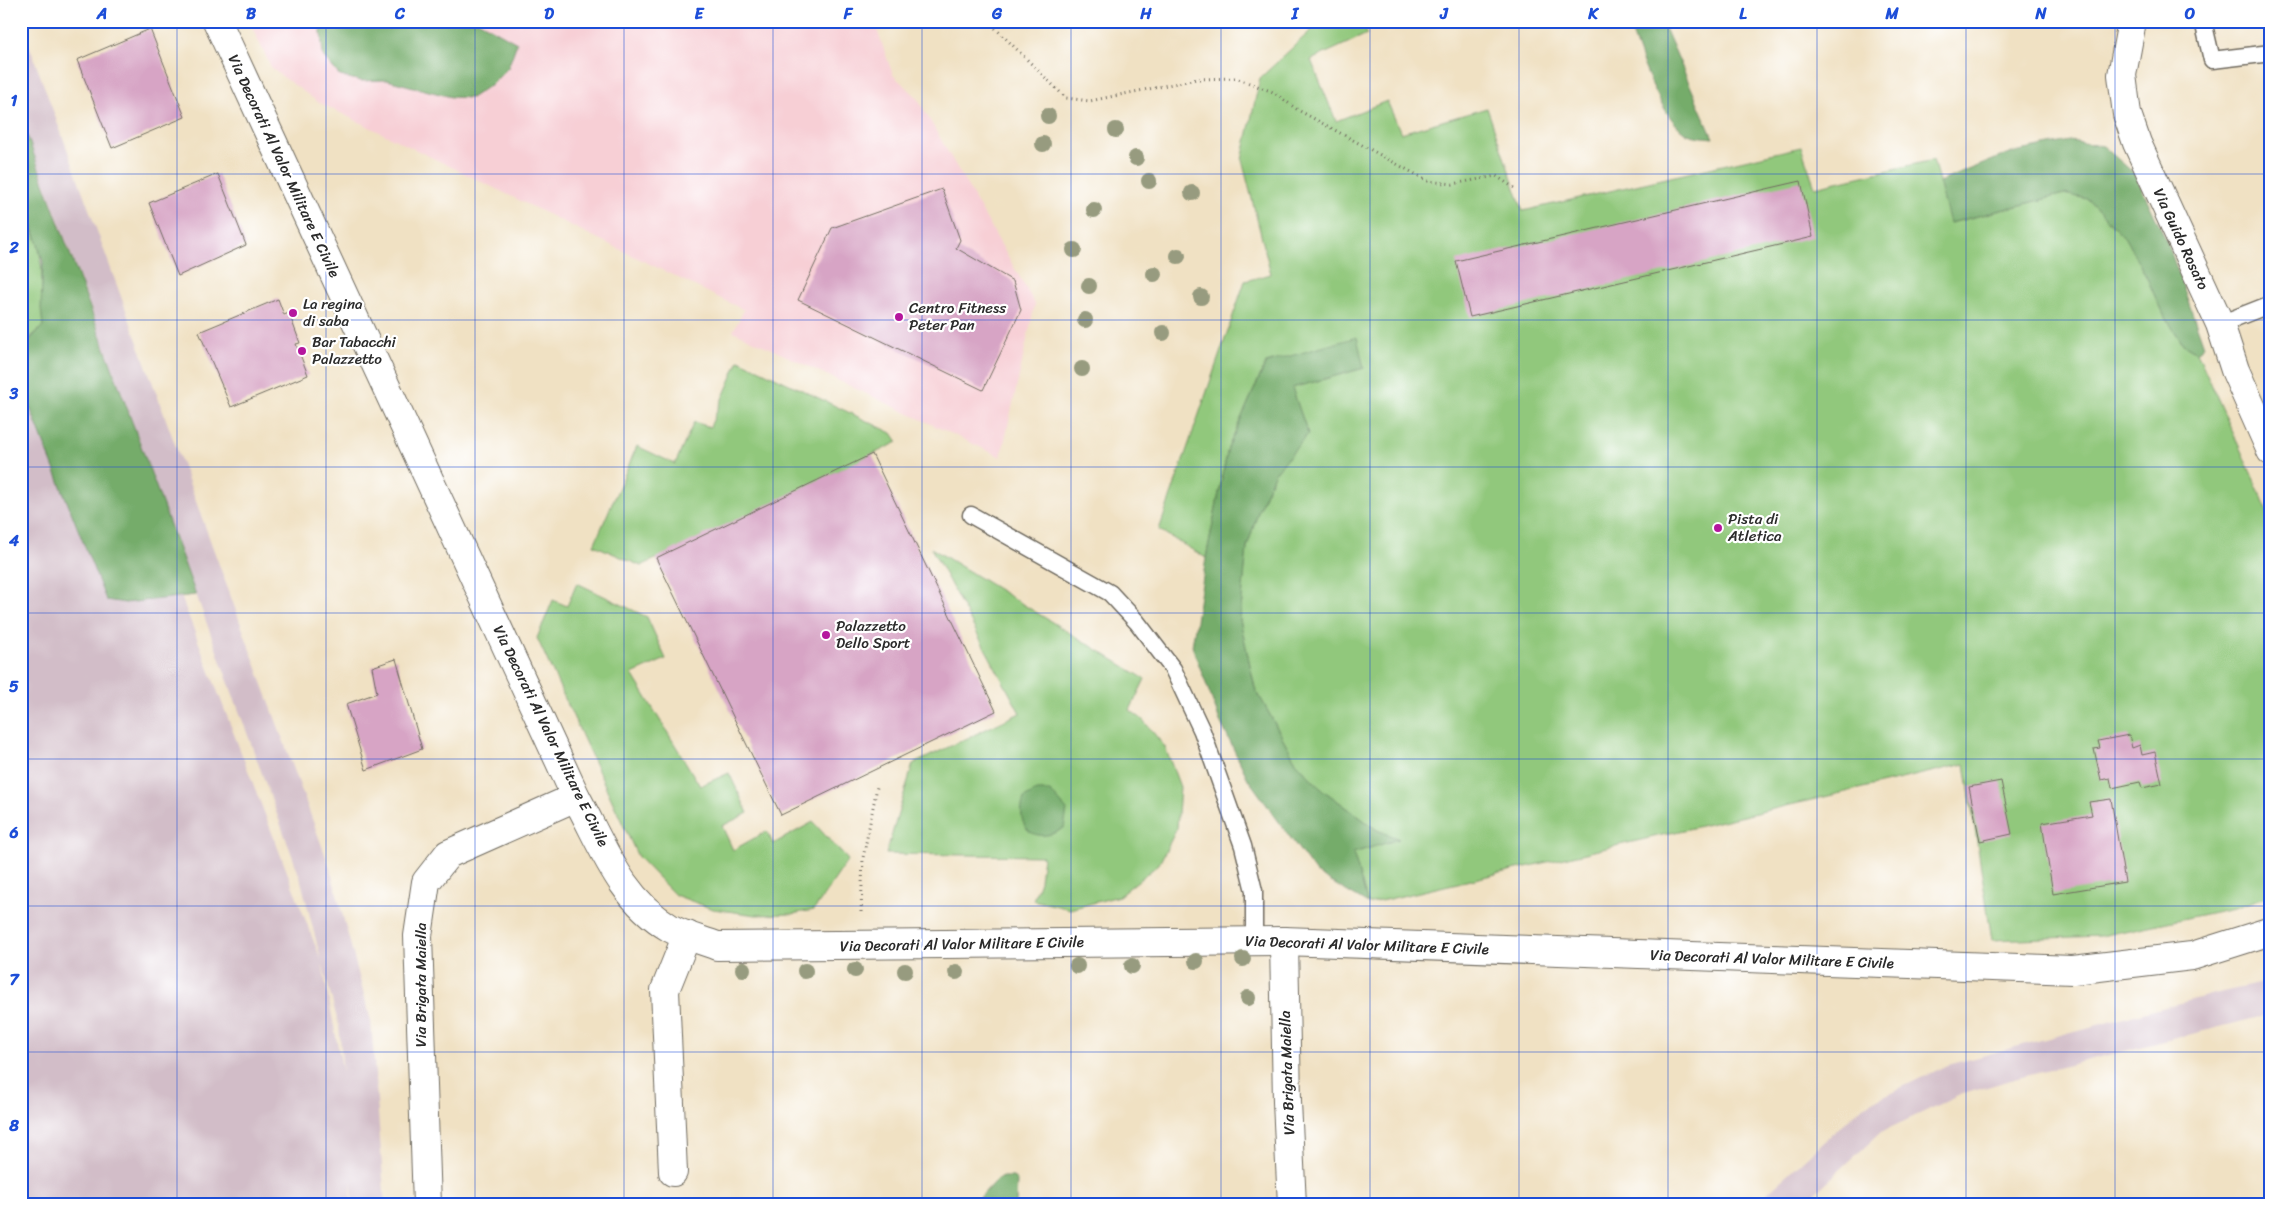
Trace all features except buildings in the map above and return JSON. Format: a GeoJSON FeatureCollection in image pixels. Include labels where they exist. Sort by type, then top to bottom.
{"type":"FeatureCollection","features":[{"type":"Feature","properties":{"kind":"street","name":"Via Decorati Al Valor Militare E Civile"},"geometry":{"type":"LineString","coordinates":[[217,21],[576,797],[622,884],[643,910],[672,929],[717,946],[1284,941],[2073,970],[2192,956],[2271,931]]}},
{"type":"Feature","properties":{"kind":"street","name":"Via Guido Rosato"},"geometry":{"type":"LineString","coordinates":[[2132,21],[2122,75],[2126,114],[2137,143],[2220,324],[2235,370],[2271,451]]}},
{"type":"Feature","properties":{"kind":"street","name":"Via Brigata Maiella"},"geometry":{"type":"LineString","coordinates":[[427,1205],[418,936],[426,882],[448,854],[576,797]]}},
{"type":"Feature","properties":{"kind":"street"},"geometry":{"type":"LineString","coordinates":[[673,1172],[665,990],[687,935]]}},
{"type":"Feature","properties":{"kind":"street","name":"Via Brigata Maiella"},"geometry":{"type":"LineString","coordinates":[[1284,941],[1287,1102],[1292,1205]]}},
{"type":"Feature","properties":{"kind":"lane"},"geometry":{"type":"LineString","coordinates":[[2202,21],[2212,60],[2271,53]]}},
{"type":"Feature","properties":{"kind":"lane"},"geometry":{"type":"LineString","coordinates":[[2220,324],[2271,304]]}},
{"type":"Feature","properties":{"kind":"lane"},"geometry":{"type":"LineString","coordinates":[[971,515],[1110,593],[1137,622],[1173,669],[1202,731],[1243,846],[1254,891],[1254,941]]}},
{"type":"Feature","properties":{"kind":"path"},"geometry":{"type":"LineString","coordinates":[[988,21],[1066,98],[1090,100],[1198,79],[1236,78],[1273,92],[1298,110],[1428,180],[1453,184],[1496,176],[1516,189]]}},
{"type":"Feature","properties":{"kind":"path"},"geometry":{"type":"LineString","coordinates":[[859,945],[863,858],[877,787]]}},
{"type":"Feature","properties":{"kind":"shaded area"},"geometry":{"type":"Polygon","coordinates":[[[249,21],[874,21],[893,75],[916,96],[1035,304],[1001,457],[733,331],[744,310],[318,102],[272,69],[249,21]]]}},
{"type":"Feature","properties":{"kind":"shaded area"},"geometry":{"type":"Polygon","coordinates":[[[21,23],[330,868],[371,1021],[385,1205],[353,1205],[351,1179],[351,1205],[21,1205],[21,181],[321,960],[300,877],[21,118],[21,23]],[[322,963],[343,1073],[339,1026],[322,963]]]}},
{"type":"Feature","properties":{"kind":"shaded area"},"geometry":{"type":"Polygon","coordinates":[[[2271,981],[2271,1014],[2014,1079],[1960,1095],[1881,1132],[1802,1205],[1754,1205],[1863,1106],[1948,1065],[2214,994],[2271,981]]]}},
{"type":"Feature","properties":{"kind":"green space"},"geometry":{"type":"Polygon","coordinates":[[[320,21],[478,21],[517,43],[508,68],[492,84],[471,98],[451,97],[387,80],[361,81],[340,76],[323,56],[320,21]]]}},
{"type":"Feature","properties":{"kind":"green space","name":"Pista di Atletica"},"geometry":{"type":"Polygon","coordinates":[[[1321,21],[1362,21],[1367,34],[1311,60],[1336,121],[1387,101],[1401,133],[1487,108],[1523,211],[1801,147],[1815,187],[1933,160],[1951,223],[2064,194],[2088,199],[2125,238],[2147,278],[2161,310],[2183,344],[2197,352],[2271,518],[2271,895],[2234,908],[2101,936],[1992,940],[1965,764],[1368,904],[1353,853],[1398,839],[1377,830],[1320,788],[1296,762],[1255,688],[1240,620],[1247,547],[1259,509],[1274,474],[1308,434],[1292,388],[1364,368],[1266,363],[1228,448],[1206,558],[1159,530],[1245,281],[1271,274],[1242,160],[1260,78],[1321,21]]]}},
{"type":"Feature","properties":{"kind":"green space"},"geometry":{"type":"Polygon","coordinates":[[[1628,21],[1662,21],[1713,138],[1686,133],[1676,125],[1667,113],[1651,82],[1628,21]]]}},
{"type":"Feature","properties":{"kind":"green space"},"geometry":{"type":"Polygon","coordinates":[[[21,118],[196,595],[125,603],[106,600],[21,385],[21,365],[25,346],[43,326],[41,308],[43,262],[32,224],[21,210],[21,118]]]}},
{"type":"Feature","properties":{"kind":"green space"},"geometry":{"type":"Polygon","coordinates":[[[2070,141],[2103,146],[2135,174],[2168,244],[2204,346],[2197,352],[2183,344],[2161,310],[2147,278],[2125,238],[2088,199],[2064,194],[1950,223],[1939,182],[2010,153],[2070,141]]]}},
{"type":"Feature","properties":{"kind":"green space"},"geometry":{"type":"Polygon","coordinates":[[[21,210],[30,225],[40,253],[43,326],[27,341],[21,352],[21,210]]]}},
{"type":"Feature","properties":{"kind":"green space"},"geometry":{"type":"Polygon","coordinates":[[[1357,337],[1364,368],[1292,388],[1308,434],[1274,474],[1259,509],[1247,547],[1240,620],[1255,688],[1296,762],[1320,788],[1377,830],[1399,839],[1353,853],[1368,904],[1316,873],[1248,779],[1220,721],[1192,646],[1206,558],[1228,448],[1266,363],[1357,337]]]}},
{"type":"Feature","properties":{"kind":"green space"},"geometry":{"type":"Polygon","coordinates":[[[739,360],[892,433],[898,442],[641,566],[594,545],[637,446],[675,464],[694,422],[710,427],[739,360]]]}},
{"type":"Feature","properties":{"kind":"green space"},"geometry":{"type":"Polygon","coordinates":[[[931,548],[1145,679],[1130,710],[1143,720],[1165,747],[1180,787],[1177,828],[1159,864],[1119,896],[1070,909],[1033,900],[1040,881],[1043,856],[886,854],[913,764],[1020,713],[931,548]]]}},
{"type":"Feature","properties":{"kind":"green space"},"geometry":{"type":"Polygon","coordinates":[[[577,583],[647,617],[666,659],[632,674],[700,786],[729,773],[748,813],[722,826],[733,850],[767,831],[773,844],[813,822],[848,860],[814,910],[792,914],[756,915],[713,909],[675,895],[638,857],[537,638],[553,600],[567,606],[577,583]]]}},
{"type":"Feature","properties":{"kind":"green space"},"geometry":{"type":"Polygon","coordinates":[[[1036,791],[1050,791],[1067,810],[1064,828],[1054,833],[1036,835],[1025,826],[1022,818],[1024,798],[1036,791]]]}},
{"type":"Feature","properties":{"kind":"green space"},"geometry":{"type":"Polygon","coordinates":[[[1002,1177],[1013,1177],[1017,1180],[1016,1205],[973,1205],[995,1181],[1002,1177]]]}},
{"type":"Feature","properties":{"kind":"place","name":"La regina di saba"},"geometry":{"type":"Point","coordinates":[293,313]}},
{"type":"Feature","properties":{"kind":"place","name":"Centro Fitness Peter Pan"},"geometry":{"type":"Point","coordinates":[899,317]}},
{"type":"Feature","properties":{"kind":"place","name":"Bar Tabacchi Palazzetto"},"geometry":{"type":"Point","coordinates":[302,351]}},
{"type":"Feature","properties":{"kind":"place","name":"Pista di Atletica"},"geometry":{"type":"Point","coordinates":[1718,528]}},
{"type":"Feature","properties":{"kind":"place","name":"Palazzetto Dello Sport"},"geometry":{"type":"Point","coordinates":[826,635]}}]}
